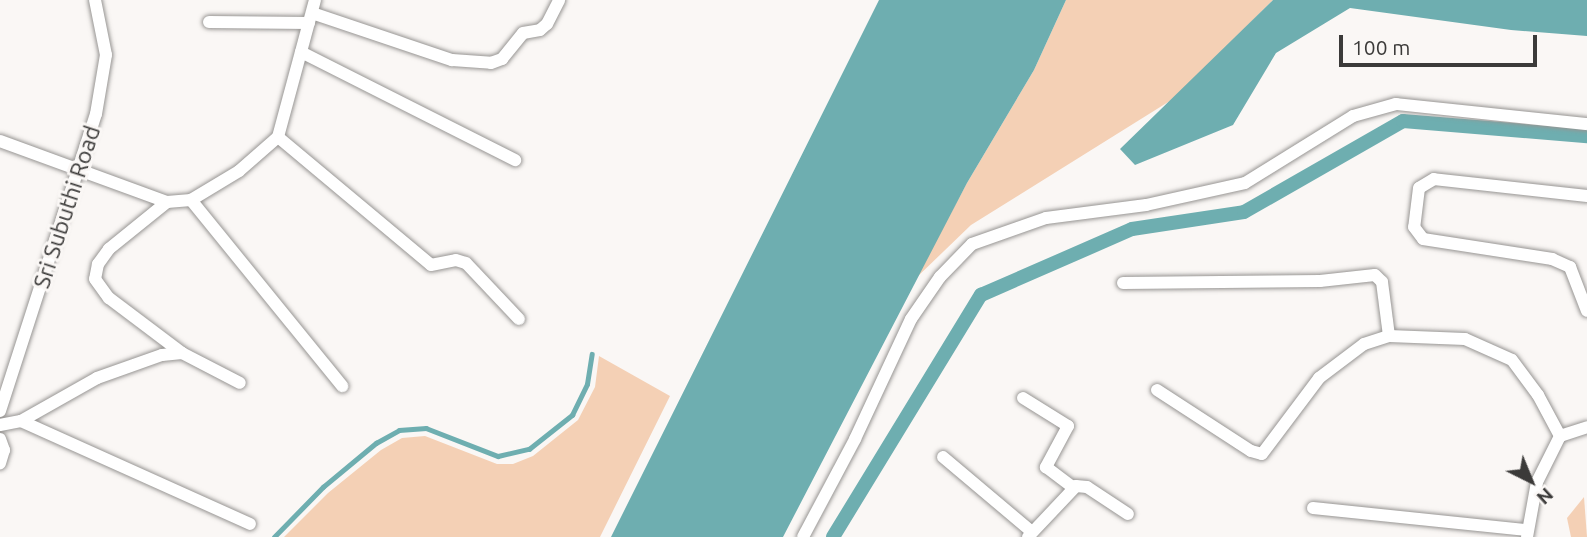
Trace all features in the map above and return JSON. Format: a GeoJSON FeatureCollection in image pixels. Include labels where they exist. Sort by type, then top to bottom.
{"type":"FeatureCollection","features":[{"type":"Feature","properties":{"kind":"street","name":"Sri Subuthi Road"},"geometry":{"type":"LineString","coordinates":[[0,411],[96,114],[106,55],[95,0]]}},
{"type":"Feature","properties":{"kind":"street"},"geometry":{"type":"LineString","coordinates":[[0,141],[167,202],[191,200],[239,171],[278,137],[315,0]]}},
{"type":"Feature","properties":{"kind":"street"},"geometry":{"type":"LineString","coordinates":[[209,22],[310,18],[452,60],[491,64],[502,59],[523,33],[540,30],[547,24],[559,0]]}},
{"type":"Feature","properties":{"kind":"street"},"geometry":{"type":"LineString","coordinates":[[300,52],[515,160]]}},
{"type":"Feature","properties":{"kind":"street"},"geometry":{"type":"LineString","coordinates":[[803,537],[855,439],[911,319],[940,277],[972,244],[1046,218],[1146,205],[1245,183],[1353,116],[1396,104],[1587,124]]}},
{"type":"Feature","properties":{"kind":"street"},"geometry":{"type":"LineString","coordinates":[[278,137],[431,265],[457,260],[466,264],[519,319]]}},
{"type":"Feature","properties":{"kind":"street"},"geometry":{"type":"LineString","coordinates":[[1587,196],[1434,179],[1419,188],[1414,227],[1423,239],[1552,259],[1570,267],[1587,311]]}},
{"type":"Feature","properties":{"kind":"street"},"geometry":{"type":"LineString","coordinates":[[191,200],[342,386]]}},
{"type":"Feature","properties":{"kind":"street"},"geometry":{"type":"LineString","coordinates":[[167,202],[109,249],[98,264],[95,279],[108,298],[182,353],[240,383]]}},
{"type":"Feature","properties":{"kind":"street"},"geometry":{"type":"LineString","coordinates":[[1124,283],[1320,281],[1375,275],[1382,282],[1389,336]]}},
{"type":"Feature","properties":{"kind":"street"},"geometry":{"type":"LineString","coordinates":[[1157,390],[1251,451],[1262,454],[1319,378],[1364,344],[1389,336],[1465,340],[1512,359],[1538,396],[1560,436]]}},
{"type":"Feature","properties":{"kind":"street"},"geometry":{"type":"LineString","coordinates":[[0,425],[21,421],[97,378],[162,355],[182,353]]}},
{"type":"Feature","properties":{"kind":"street"},"geometry":{"type":"LineString","coordinates":[[1023,398],[1068,426],[1046,467],[1073,487],[1087,487],[1128,514]]}},
{"type":"Feature","properties":{"kind":"street"},"geometry":{"type":"LineString","coordinates":[[21,421],[250,524]]}},
{"type":"Feature","properties":{"kind":"street"},"geometry":{"type":"LineString","coordinates":[[1312,508],[1527,533],[1537,482],[1560,436],[1587,427]]}},
{"type":"Feature","properties":{"kind":"street"},"geometry":{"type":"LineString","coordinates":[[0,439],[4,450],[0,463]]}},
{"type":"Feature","properties":{"kind":"street"},"geometry":{"type":"LineString","coordinates":[[943,457],[1030,535],[1073,487]]}},
{"type":"Feature","properties":{"kind":"shaded area"},"geometry":{"type":"Polygon","coordinates":[[[1066,0],[1273,0],[1173,99],[971,225],[916,278],[967,183],[1034,70],[1066,0]]]}},
{"type":"Feature","properties":{"kind":"shaded area"},"geometry":{"type":"Polygon","coordinates":[[[599,356],[670,396],[600,537],[284,537],[328,493],[381,450],[402,438],[425,436],[497,464],[513,464],[533,456],[578,420],[595,387],[599,356]]]}},
{"type":"Feature","properties":{"kind":"shaded area"},"geometry":{"type":"Polygon","coordinates":[[[1584,497],[1587,537],[1571,537],[1567,518],[1584,497]]]}},
{"type":"Feature","properties":{"kind":"water"},"geometry":{"type":"Polygon","coordinates":[[[879,0],[1066,0],[1034,70],[967,183],[783,537],[611,537],[879,0]]]}},
{"type":"Feature","properties":{"kind":"water"},"geometry":{"type":"Polygon","coordinates":[[[1273,0],[1587,0],[1587,36],[1511,30],[1350,8],[1276,53],[1233,125],[1135,165],[1120,149],[1273,0]]]}},
{"type":"Feature","properties":{"kind":"waterway"},"geometry":{"type":"LineString","coordinates":[[833,537],[981,295],[1132,229],[1244,212],[1403,121],[1587,136]]}},
{"type":"Feature","properties":{"kind":"waterway"},"geometry":{"type":"LineString","coordinates":[[274,537],[323,487],[376,443],[399,430],[426,428],[498,456],[529,449],[572,415],[587,384],[592,354]]}}]}
